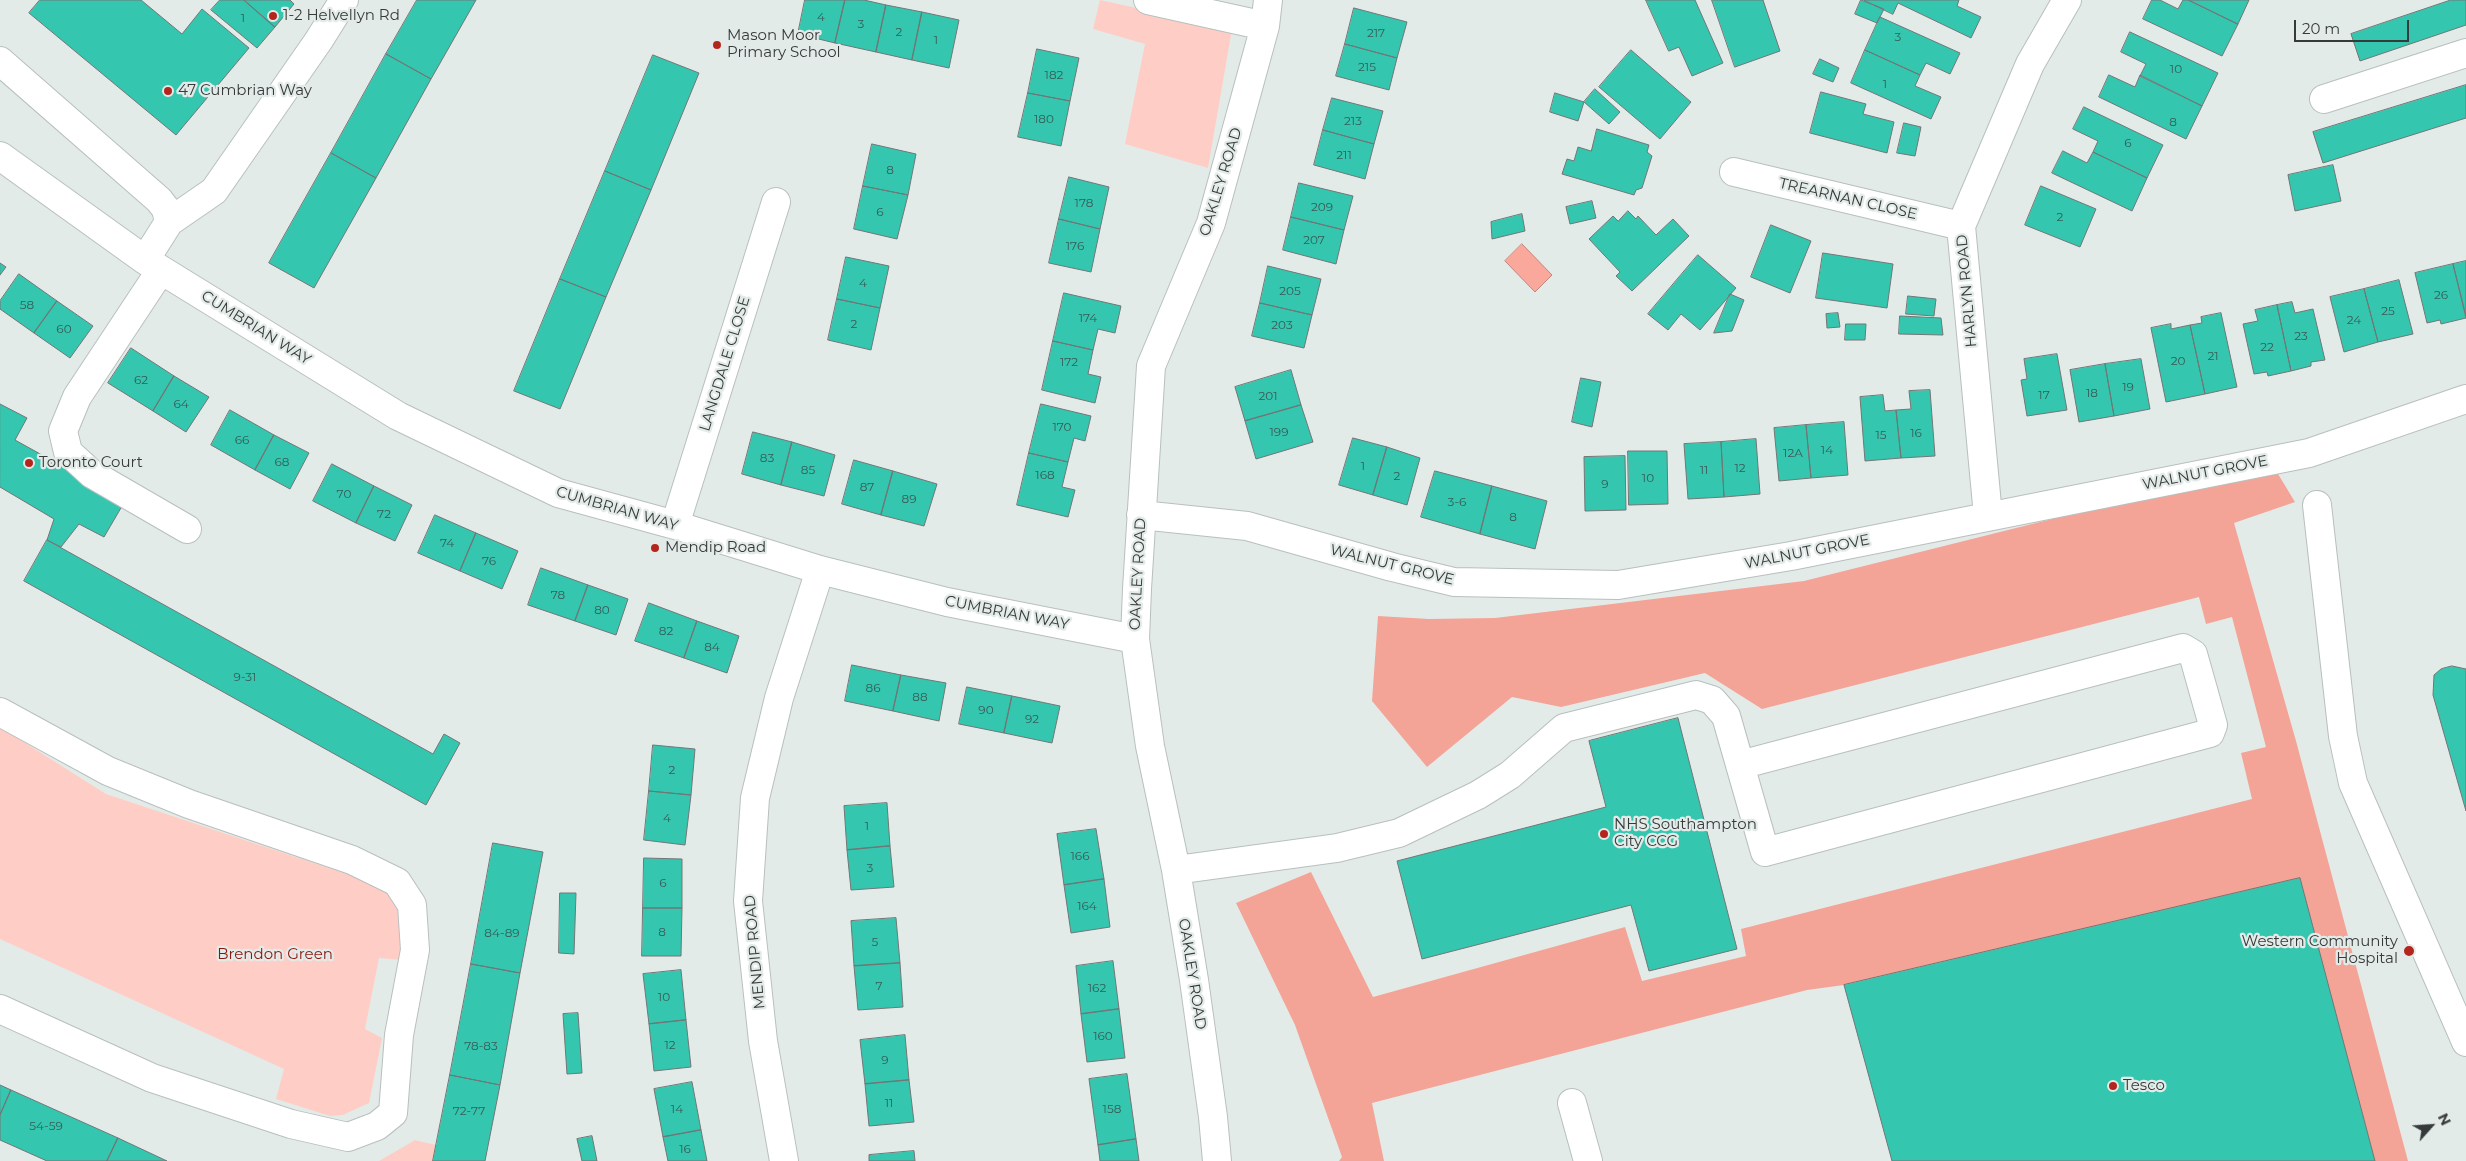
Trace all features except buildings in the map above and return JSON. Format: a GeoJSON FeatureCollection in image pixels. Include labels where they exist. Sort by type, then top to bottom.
{"type":"FeatureCollection","features":[{"type":"Feature","properties":{"kind":"street"},"geometry":{"type":"LineString","coordinates":[[168,222],[214,191],[319,40],[344,0]]}},
{"type":"Feature","properties":{"kind":"street"},"geometry":{"type":"LineString","coordinates":[[1148,0],[1267,13]]}},
{"type":"Feature","properties":{"kind":"street","name":"HARLYN ROAD"},"geometry":{"type":"LineString","coordinates":[[1988,516],[1961,226],[2030,64],[2067,0]]}},
{"type":"Feature","properties":{"kind":"street","name":"OAKLEY ROAD"},"geometry":{"type":"LineString","coordinates":[[1217,1161],[1213,1117],[1194,980],[1176,870],[1150,746],[1136,639],[1141,515],[1152,366],[1211,223],[1267,13]]}},
{"type":"Feature","properties":{"kind":"street"},"geometry":{"type":"LineString","coordinates":[[2324,99],[2466,53]]}},
{"type":"Feature","properties":{"kind":"street"},"geometry":{"type":"LineString","coordinates":[[0,61],[159,200],[166,209],[168,222],[153,265],[77,397],[63,431],[68,452],[92,474],[188,529]]}},
{"type":"Feature","properties":{"kind":"street","name":"CUMBRIAN WAY"},"geometry":{"type":"LineString","coordinates":[[0,156],[153,265],[398,416],[558,493],[675,525],[820,570],[946,602],[1136,639]]}},
{"type":"Feature","properties":{"kind":"street","name":"TREARNAN CLOSE"},"geometry":{"type":"LineString","coordinates":[[1734,172],[1961,226]]}},
{"type":"Feature","properties":{"kind":"street","name":"LANGDALE CLOSE"},"geometry":{"type":"LineString","coordinates":[[675,525],[776,202]]}},
{"type":"Feature","properties":{"kind":"street","name":"WALNUT GROVE"},"geometry":{"type":"LineString","coordinates":[[1141,515],[1247,526],[1392,567],[1454,582],[1618,584],[1791,556],[2309,453],[2466,399]]}},
{"type":"Feature","properties":{"kind":"street"},"geometry":{"type":"LineString","coordinates":[[2317,505],[2343,736],[2353,783],[2466,1042]]}},
{"type":"Feature","properties":{"kind":"street","name":"MENDIP ROAD"},"geometry":{"type":"LineString","coordinates":[[784,1161],[763,1041],[748,901],[755,798],[779,698],[820,570]]}},
{"type":"Feature","properties":{"kind":"street"},"geometry":{"type":"LineString","coordinates":[[1176,870],[1337,848],[1399,833],[1478,795],[1510,776],[1564,728],[1696,695],[1712,700],[1726,716],[1740,765],[1765,852],[2210,733],[2213,725],[2193,654],[2183,648],[1740,765]]}},
{"type":"Feature","properties":{"kind":"street"},"geometry":{"type":"LineString","coordinates":[[0,712],[108,771],[189,804],[352,860],[397,882],[412,905],[415,950],[399,1035],[393,1113],[377,1126],[348,1137],[291,1124],[152,1078],[0,1009]]}},
{"type":"Feature","properties":{"kind":"street"},"geometry":{"type":"LineString","coordinates":[[1572,1103],[1588,1161]]}},
{"type":"Feature","properties":{"kind":"green space"},"geometry":{"type":"Polygon","coordinates":[[[1100,0],[1232,29],[1208,168],[1125,144],[1145,44],[1093,29],[1100,0]]]}},
{"type":"Feature","properties":{"kind":"green space","name":"Brendon Green"},"geometry":{"type":"Polygon","coordinates":[[[0,727],[106,794],[374,883],[392,895],[401,913],[401,960],[379,958],[365,1029],[382,1038],[369,1103],[343,1115],[330,1116],[276,1099],[284,1069],[0,939],[0,727]]]}},
{"type":"Feature","properties":{"kind":"green space"},"geometry":{"type":"Polygon","coordinates":[[[415,1140],[436,1145],[433,1161],[379,1161],[415,1140]]]}},
{"type":"Feature","properties":{"kind":"shaded area"},"geometry":{"type":"Polygon","coordinates":[[[1522,244],[1552,275],[1535,292],[1505,261],[1522,244]]]}},
{"type":"Feature","properties":{"kind":"shaded area"},"geometry":{"type":"Polygon","coordinates":[[[2272,464],[2295,502],[2234,523],[2296,741],[2408,1161],[2375,1161],[2300,879],[1844,985],[1807,990],[1372,1103],[1384,1161],[1339,1161],[1342,1157],[1295,1025],[1236,903],[1311,872],[1373,997],[1625,927],[1642,981],[1746,956],[1741,929],[2252,799],[2241,753],[2266,747],[2232,617],[2206,624],[2199,597],[1762,709],[1705,673],[1561,707],[1512,697],[1427,767],[1372,701],[1378,616],[1429,619],[1495,618],[1804,581],[2272,464]]]}},
{"type":"Feature","properties":{"kind":"place","name":"1-2 Helvellyn Rd"},"geometry":{"type":"Point","coordinates":[273,16]}},
{"type":"Feature","properties":{"kind":"place","name":"Mason Moor Primary School"},"geometry":{"type":"Point","coordinates":[717,45]}},
{"type":"Feature","properties":{"kind":"place","name":"47 Cumbrian Way"},"geometry":{"type":"Point","coordinates":[168,91]}},
{"type":"Feature","properties":{"kind":"place","name":"Toronto Court"},"geometry":{"type":"Point","coordinates":[29,463]}},
{"type":"Feature","properties":{"kind":"place","name":"Mendip Road"},"geometry":{"type":"Point","coordinates":[655,548]}},
{"type":"Feature","properties":{"kind":"place","name":"NHS Southampton City CCG"},"geometry":{"type":"Point","coordinates":[1604,834]}},
{"type":"Feature","properties":{"kind":"place","name":"Western Community Hospital"},"geometry":{"type":"Point","coordinates":[2409,951]}},
{"type":"Feature","properties":{"kind":"place","name":"Tesco"},"geometry":{"type":"Point","coordinates":[2113,1086]}}]}
